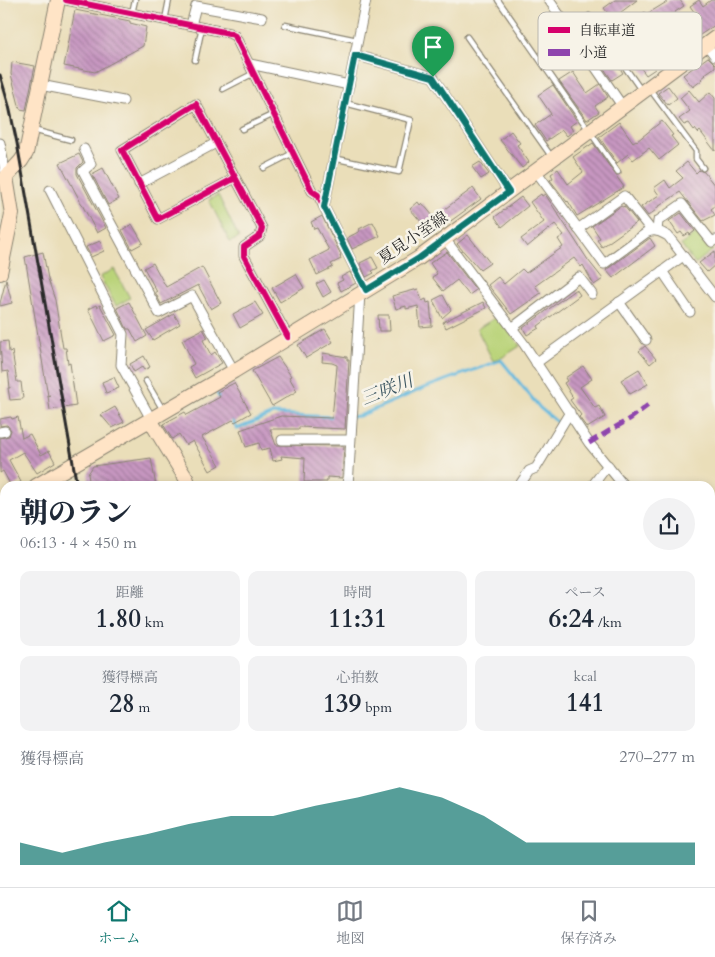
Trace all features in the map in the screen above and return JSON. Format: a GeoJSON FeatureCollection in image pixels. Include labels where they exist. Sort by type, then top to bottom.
{"type":"FeatureCollection","features":[{"type":"Feature","properties":{"kind":"main road"},"geometry":{"type":"LineString","coordinates":[[0,273],[6,212],[6,177],[26,153],[58,0]]}},
{"type":"Feature","properties":{"kind":"main road","name":"夏見小室線"},"geometry":{"type":"LineString","coordinates":[[45,481],[234,371],[419,258],[672,70]]}},
{"type":"Feature","properties":{"kind":"main road"},"geometry":{"type":"LineString","coordinates":[[150,419],[187,481]]}},
{"type":"Feature","properties":{"kind":"street"},"geometry":{"type":"LineString","coordinates":[[66,0],[229,33],[235,36],[312,191],[318,195],[363,292],[348,481]]}},
{"type":"Feature","properties":{"kind":"street"},"geometry":{"type":"LineString","coordinates":[[324,207],[366,0]]}},
{"type":"Feature","properties":{"kind":"street"},"geometry":{"type":"LineString","coordinates":[[549,0],[557,12]]}},
{"type":"Feature","properties":{"kind":"street"},"geometry":{"type":"LineString","coordinates":[[191,25],[196,6],[262,18]]}},
{"type":"Feature","properties":{"kind":"street"},"geometry":{"type":"LineString","coordinates":[[710,41],[715,56]]}},
{"type":"Feature","properties":{"kind":"street"},"geometry":{"type":"LineString","coordinates":[[355,55],[433,77],[509,192]]}},
{"type":"Feature","properties":{"kind":"street"},"geometry":{"type":"LineString","coordinates":[[252,69],[349,85]]}},
{"type":"Feature","properties":{"kind":"street"},"geometry":{"type":"LineString","coordinates":[[597,70],[623,107]]}},
{"type":"Feature","properties":{"kind":"street"},"geometry":{"type":"LineString","coordinates":[[40,85],[124,101]]}},
{"type":"Feature","properties":{"kind":"street"},"geometry":{"type":"LineString","coordinates":[[235,178],[158,219],[122,150],[196,104],[262,228],[260,236],[244,247],[244,256],[288,337]]}},
{"type":"Feature","properties":{"kind":"street"},"geometry":{"type":"LineString","coordinates":[[139,184],[216,143]]}},
{"type":"Feature","properties":{"kind":"street"},"geometry":{"type":"LineString","coordinates":[[1,148],[6,177]]}},
{"type":"Feature","properties":{"kind":"street"},"geometry":{"type":"LineString","coordinates":[[84,149],[91,164],[83,170],[159,313],[192,296],[234,371]]}},
{"type":"Feature","properties":{"kind":"street"},"geometry":{"type":"LineString","coordinates":[[536,171],[604,264],[654,231],[658,221],[682,204],[712,242],[715,240]]}},
{"type":"Feature","properties":{"kind":"street"},"geometry":{"type":"LineString","coordinates":[[50,190],[123,334],[121,365],[150,419]]}},
{"type":"Feature","properties":{"kind":"street"},"geometry":{"type":"LineString","coordinates":[[578,229],[624,196],[654,231],[668,236],[713,291]]}},
{"type":"Feature","properties":{"kind":"street"},"geometry":{"type":"LineString","coordinates":[[445,239],[512,328],[589,443],[620,481]]}},
{"type":"Feature","properties":{"kind":"street"},"geometry":{"type":"LineString","coordinates":[[536,363],[683,256]]}},
{"type":"Feature","properties":{"kind":"street"},"geometry":{"type":"LineString","coordinates":[[662,272],[690,312]]}},
{"type":"Feature","properties":{"kind":"street"},"geometry":{"type":"LineString","coordinates":[[512,328],[579,277],[592,294]]}},
{"type":"Feature","properties":{"kind":"street"},"geometry":{"type":"LineString","coordinates":[[619,302],[646,340]]}},
{"type":"Feature","properties":{"kind":"street"},"geometry":{"type":"LineString","coordinates":[[522,481],[529,471],[536,468],[570,412]]}},
{"type":"Feature","properties":{"kind":"street"},"geometry":{"type":"LineString","coordinates":[[282,440],[350,440]]}},
{"type":"Feature","properties":{"kind":"street"},"geometry":{"type":"LineString","coordinates":[[596,481],[608,465]]}},
{"type":"Feature","properties":{"kind":"lane"},"geometry":{"type":"LineString","coordinates":[[132,13],[135,0]]}},
{"type":"Feature","properties":{"kind":"lane"},"geometry":{"type":"LineString","coordinates":[[165,20],[168,0]]}},
{"type":"Feature","properties":{"kind":"lane"},"geometry":{"type":"LineString","coordinates":[[498,0],[538,57]]}},
{"type":"Feature","properties":{"kind":"lane"},"geometry":{"type":"LineString","coordinates":[[285,25],[358,40]]}},
{"type":"Feature","properties":{"kind":"lane"},"geometry":{"type":"LineString","coordinates":[[195,60],[202,28]]}},
{"type":"Feature","properties":{"kind":"lane"},"geometry":{"type":"LineString","coordinates":[[467,37],[553,158]]}},
{"type":"Feature","properties":{"kind":"lane"},"geometry":{"type":"LineString","coordinates":[[223,89],[252,69]]}},
{"type":"Feature","properties":{"kind":"lane"},"geometry":{"type":"LineString","coordinates":[[548,70],[590,130],[593,139],[618,172]]}},
{"type":"Feature","properties":{"kind":"lane"},"geometry":{"type":"LineString","coordinates":[[630,70],[696,151],[696,159],[703,168]]}},
{"type":"Feature","properties":{"kind":"lane"},"geometry":{"type":"LineString","coordinates":[[334,158],[399,172],[411,120],[345,102]]}},
{"type":"Feature","properties":{"kind":"lane"},"geometry":{"type":"LineString","coordinates":[[242,129],[274,114]]}},
{"type":"Feature","properties":{"kind":"lane"},"geometry":{"type":"LineString","coordinates":[[31,129],[71,140]]}},
{"type":"Feature","properties":{"kind":"lane"},"geometry":{"type":"LineString","coordinates":[[264,168],[293,153]]}},
{"type":"Feature","properties":{"kind":"lane"},"geometry":{"type":"LineString","coordinates":[[146,381],[164,412]]}},
{"type":"Feature","properties":{"kind":"green space"},"geometry":{"type":"Polygon","coordinates":[[[218,195],[239,238],[230,242],[209,200],[218,195]]]}},
{"type":"Feature","properties":{"kind":"green space"},"geometry":{"type":"Polygon","coordinates":[[[699,231],[713,250],[695,264],[681,245],[699,231]]]}},
{"type":"Feature","properties":{"kind":"green space"},"geometry":{"type":"Polygon","coordinates":[[[114,269],[130,298],[116,306],[100,277],[114,269]]]}},
{"type":"Feature","properties":{"kind":"green space"},"geometry":{"type":"Polygon","coordinates":[[[498,316],[520,346],[493,361],[477,329],[498,316]]]}},
{"type":"Feature","properties":{"kind":"building"},"geometry":{"type":"Polygon","coordinates":[[[615,0],[637,0],[621,12],[607,12],[604,8],[615,0]]]}},
{"type":"Feature","properties":{"kind":"building"},"geometry":{"type":"Polygon","coordinates":[[[670,0],[680,0],[684,6],[675,12],[650,12],[670,0]]]}},
{"type":"Feature","properties":{"kind":"building"},"geometry":{"type":"Polygon","coordinates":[[[699,0],[703,6],[711,0],[715,0],[715,25],[702,34],[702,12],[694,12],[690,6],[699,0]]]}},
{"type":"Feature","properties":{"kind":"building"},"geometry":{"type":"Polygon","coordinates":[[[75,10],[130,21],[130,23],[146,27],[143,46],[95,72],[64,66],[75,10]]]}},
{"type":"Feature","properties":{"kind":"building"},"geometry":{"type":"Polygon","coordinates":[[[708,57],[715,64],[715,67],[705,74],[702,80],[693,87],[683,75],[690,70],[702,70],[702,61],[708,57]]]}},
{"type":"Feature","properties":{"kind":"building"},"geometry":{"type":"Polygon","coordinates":[[[12,62],[35,66],[26,110],[20,109],[11,74],[12,62]]]}},
{"type":"Feature","properties":{"kind":"building"},"geometry":{"type":"Polygon","coordinates":[[[605,70],[621,70],[623,73],[612,80],[605,70]]]}},
{"type":"Feature","properties":{"kind":"building"},"geometry":{"type":"Polygon","coordinates":[[[642,70],[654,70],[646,75],[642,70]]]}},
{"type":"Feature","properties":{"kind":"building"},"geometry":{"type":"Polygon","coordinates":[[[573,72],[587,93],[600,84],[608,97],[595,106],[599,112],[587,120],[559,81],[573,72]]]}},
{"type":"Feature","properties":{"kind":"building"},"geometry":{"type":"Polygon","coordinates":[[[553,85],[577,121],[570,126],[573,131],[567,136],[562,130],[546,141],[535,125],[551,114],[538,95],[553,85]]]}},
{"type":"Feature","properties":{"kind":"building"},"geometry":{"type":"Polygon","coordinates":[[[668,86],[677,98],[668,105],[658,93],[668,86]]]}},
{"type":"Feature","properties":{"kind":"building"},"geometry":{"type":"Polygon","coordinates":[[[689,90],[699,102],[710,92],[715,98],[715,151],[700,131],[698,133],[689,123],[684,125],[679,119],[690,111],[680,98],[689,90]]]}},
{"type":"Feature","properties":{"kind":"building"},"geometry":{"type":"Polygon","coordinates":[[[662,121],[678,145],[659,160],[649,148],[633,160],[628,154],[617,163],[599,137],[619,122],[633,142],[637,141],[662,121]]]}},
{"type":"Feature","properties":{"kind":"building"},"geometry":{"type":"Polygon","coordinates":[[[511,131],[520,143],[517,145],[529,162],[522,168],[500,140],[511,131]]]}},
{"type":"Feature","properties":{"kind":"building"},"geometry":{"type":"Polygon","coordinates":[[[593,143],[624,187],[577,216],[568,201],[550,180],[553,178],[551,174],[558,169],[568,184],[583,172],[573,157],[593,143]]]}},
{"type":"Feature","properties":{"kind":"building"},"geometry":{"type":"Polygon","coordinates":[[[79,154],[83,162],[77,168],[77,174],[106,228],[97,233],[60,163],[79,154]]]}},
{"type":"Feature","properties":{"kind":"building"},"geometry":{"type":"Polygon","coordinates":[[[480,162],[489,174],[481,179],[472,167],[480,162]]]}},
{"type":"Feature","properties":{"kind":"building"},"geometry":{"type":"Polygon","coordinates":[[[687,162],[696,173],[699,170],[704,172],[715,186],[715,206],[711,209],[715,215],[703,221],[680,192],[648,216],[641,207],[659,195],[654,188],[665,180],[670,188],[683,178],[676,171],[687,162]]]}},
{"type":"Feature","properties":{"kind":"building"},"geometry":{"type":"Polygon","coordinates":[[[103,168],[119,199],[108,205],[92,174],[103,168]]]}},
{"type":"Feature","properties":{"kind":"building"},"geometry":{"type":"Polygon","coordinates":[[[473,188],[481,199],[448,223],[445,219],[430,232],[410,209],[418,202],[420,205],[422,203],[434,217],[473,188]]]}},
{"type":"Feature","properties":{"kind":"building"},"geometry":{"type":"Polygon","coordinates":[[[541,194],[542,196],[545,194],[588,260],[603,279],[594,285],[583,265],[581,267],[574,258],[535,286],[541,293],[511,314],[488,285],[498,277],[504,284],[522,269],[526,273],[563,247],[558,239],[564,235],[555,224],[527,247],[521,239],[544,222],[530,202],[541,194]]]}},
{"type":"Feature","properties":{"kind":"building"},"geometry":{"type":"Polygon","coordinates":[[[521,197],[528,206],[502,227],[495,217],[521,197]]]}},
{"type":"Feature","properties":{"kind":"building"},"geometry":{"type":"Polygon","coordinates":[[[621,206],[624,206],[637,222],[602,247],[597,240],[600,238],[592,226],[621,206]]]}},
{"type":"Feature","properties":{"kind":"building"},"geometry":{"type":"Polygon","coordinates":[[[681,213],[695,231],[690,235],[689,233],[684,236],[681,232],[678,234],[669,221],[681,213]]]}},
{"type":"Feature","properties":{"kind":"building"},"geometry":{"type":"Polygon","coordinates":[[[322,216],[341,255],[341,259],[331,264],[333,267],[317,275],[310,260],[329,250],[317,228],[314,229],[311,222],[322,216]]]}},
{"type":"Feature","properties":{"kind":"building"},"geometry":{"type":"Polygon","coordinates":[[[373,222],[380,236],[352,249],[347,238],[373,222]]]}},
{"type":"Feature","properties":{"kind":"building"},"geometry":{"type":"Polygon","coordinates":[[[132,224],[143,243],[132,249],[122,230],[132,224]]]}},
{"type":"Feature","properties":{"kind":"building"},"geometry":{"type":"Polygon","coordinates":[[[468,235],[490,263],[480,270],[457,244],[468,235]]]}},
{"type":"Feature","properties":{"kind":"building"},"geometry":{"type":"Polygon","coordinates":[[[650,238],[655,246],[613,278],[606,270],[650,238]]]}},
{"type":"Feature","properties":{"kind":"building"},"geometry":{"type":"Polygon","coordinates":[[[100,241],[104,251],[91,257],[86,247],[100,241]]]}},
{"type":"Feature","properties":{"kind":"building"},"geometry":{"type":"Polygon","coordinates":[[[715,251],[715,265],[707,272],[699,263],[715,251]]]}},
{"type":"Feature","properties":{"kind":"building"},"geometry":{"type":"Polygon","coordinates":[[[43,252],[48,279],[55,300],[63,348],[66,348],[68,364],[70,363],[76,406],[50,410],[25,257],[43,252]]]}},
{"type":"Feature","properties":{"kind":"building"},"geometry":{"type":"Polygon","coordinates":[[[447,252],[476,290],[469,295],[457,280],[443,291],[432,277],[437,274],[430,263],[447,252]]]}},
{"type":"Feature","properties":{"kind":"building"},"geometry":{"type":"Polygon","coordinates":[[[372,257],[378,268],[372,271],[374,273],[366,277],[360,263],[372,257]]]}},
{"type":"Feature","properties":{"kind":"building"},"geometry":{"type":"Polygon","coordinates":[[[153,263],[166,287],[202,267],[221,303],[211,309],[198,285],[161,304],[155,292],[157,292],[144,268],[153,263]]]}},
{"type":"Feature","properties":{"kind":"building"},"geometry":{"type":"Polygon","coordinates":[[[350,272],[356,283],[341,291],[337,283],[343,280],[341,277],[350,272]]]}},
{"type":"Feature","properties":{"kind":"building"},"geometry":{"type":"Polygon","coordinates":[[[296,274],[304,288],[280,302],[272,288],[296,274]]]}},
{"type":"Feature","properties":{"kind":"building"},"geometry":{"type":"Polygon","coordinates":[[[6,280],[12,303],[0,306],[0,303],[6,280]]]}},
{"type":"Feature","properties":{"kind":"building"},"geometry":{"type":"Polygon","coordinates":[[[324,280],[331,292],[323,297],[316,284],[324,280]]]}},
{"type":"Feature","properties":{"kind":"building"},"geometry":{"type":"Polygon","coordinates":[[[418,289],[422,301],[426,299],[427,303],[430,302],[432,326],[420,327],[418,306],[406,309],[406,306],[396,309],[392,296],[418,289]]]}},
{"type":"Feature","properties":{"kind":"building"},"geometry":{"type":"Polygon","coordinates":[[[576,289],[580,295],[538,326],[539,328],[527,335],[523,328],[576,289]]]}},
{"type":"Feature","properties":{"kind":"building"},"geometry":{"type":"Polygon","coordinates":[[[443,295],[451,310],[442,318],[433,300],[443,295]]]}},
{"type":"Feature","properties":{"kind":"building"},"geometry":{"type":"Polygon","coordinates":[[[129,302],[147,336],[137,342],[130,329],[127,329],[117,308],[129,302]]]}},
{"type":"Feature","properties":{"kind":"building"},"geometry":{"type":"Polygon","coordinates":[[[255,302],[263,315],[240,328],[233,314],[255,302]]]}},
{"type":"Feature","properties":{"kind":"building"},"geometry":{"type":"Polygon","coordinates":[[[483,302],[486,308],[446,328],[443,322],[483,302]]]}},
{"type":"Feature","properties":{"kind":"building"},"geometry":{"type":"Polygon","coordinates":[[[96,305],[97,307],[100,305],[116,335],[104,341],[88,309],[96,305]]]}},
{"type":"Feature","properties":{"kind":"building"},"geometry":{"type":"Polygon","coordinates":[[[174,314],[180,324],[153,340],[146,330],[174,314]]]}},
{"type":"Feature","properties":{"kind":"building"},"geometry":{"type":"Polygon","coordinates":[[[378,315],[389,315],[390,331],[379,331],[378,315]]]}},
{"type":"Feature","properties":{"kind":"building"},"geometry":{"type":"Polygon","coordinates":[[[203,329],[208,338],[203,340],[211,355],[215,352],[222,363],[195,378],[189,367],[194,364],[182,340],[203,329]]]}},
{"type":"Feature","properties":{"kind":"building"},"geometry":{"type":"Polygon","coordinates":[[[325,329],[333,342],[306,358],[298,345],[325,329]]]}},
{"type":"Feature","properties":{"kind":"building"},"geometry":{"type":"Polygon","coordinates":[[[8,341],[9,352],[12,351],[17,382],[21,382],[23,399],[10,400],[8,371],[2,372],[0,342],[8,341]]]}},
{"type":"Feature","properties":{"kind":"building"},"geometry":{"type":"Polygon","coordinates":[[[645,346],[656,359],[650,364],[639,351],[645,346]]]}},
{"type":"Feature","properties":{"kind":"building"},"geometry":{"type":"Polygon","coordinates":[[[323,353],[347,357],[347,360],[349,360],[345,429],[299,427],[299,429],[270,429],[276,445],[344,446],[342,478],[327,477],[327,481],[304,481],[305,458],[281,456],[282,459],[273,461],[270,448],[261,450],[259,443],[246,447],[240,430],[281,416],[332,418],[337,365],[322,362],[323,353]]]}},
{"type":"Feature","properties":{"kind":"building"},"geometry":{"type":"Polygon","coordinates":[[[144,356],[150,367],[144,370],[142,367],[134,372],[130,364],[144,356]]]}},
{"type":"Feature","properties":{"kind":"building"},"geometry":{"type":"Polygon","coordinates":[[[278,357],[291,376],[289,377],[297,391],[272,406],[252,371],[278,357]]]}},
{"type":"Feature","properties":{"kind":"building"},"geometry":{"type":"Polygon","coordinates":[[[583,366],[592,379],[580,387],[595,408],[599,406],[605,417],[587,428],[579,417],[581,415],[570,400],[573,398],[564,383],[567,381],[565,378],[583,366]]]}},
{"type":"Feature","properties":{"kind":"building"},"geometry":{"type":"Polygon","coordinates":[[[639,369],[648,384],[630,394],[621,380],[639,369]]]}},
{"type":"Feature","properties":{"kind":"building"},"geometry":{"type":"Polygon","coordinates":[[[114,377],[119,388],[106,393],[102,382],[114,377]]]}},
{"type":"Feature","properties":{"kind":"building"},"geometry":{"type":"Polygon","coordinates":[[[234,383],[251,413],[235,422],[233,420],[202,437],[220,465],[210,471],[193,441],[186,445],[179,434],[172,439],[163,424],[185,412],[187,415],[220,397],[217,392],[234,383]]]}},
{"type":"Feature","properties":{"kind":"building"},"geometry":{"type":"Polygon","coordinates":[[[115,407],[124,422],[112,428],[101,415],[115,407]]]}},
{"type":"Feature","properties":{"kind":"building"},"geometry":{"type":"Polygon","coordinates":[[[18,417],[22,438],[30,434],[41,455],[49,451],[55,462],[37,473],[23,452],[9,460],[20,481],[8,481],[3,471],[0,473],[0,438],[9,436],[11,430],[7,425],[0,426],[0,419],[18,417]]]}},
{"type":"Feature","properties":{"kind":"building"},"geometry":{"type":"Polygon","coordinates":[[[151,458],[155,481],[89,481],[88,474],[93,466],[151,458]]]}},
{"type":"Feature","properties":{"kind":"waterway","name":"三咲川"},"geometry":{"type":"LineString","coordinates":[[343,417],[359,416],[424,388],[501,360],[540,408],[558,423]]}},
{"type":"Feature","properties":{"kind":"waterway","name":"三咲川"},"geometry":{"type":"LineString","coordinates":[[216,392],[221,400]]}},
{"type":"Feature","properties":{"kind":"waterway","name":"三咲川"},"geometry":{"type":"LineString","coordinates":[[232,419],[237,429],[273,414],[334,417]]}},
{"type":"Feature","properties":{"kind":"railway"},"geometry":{"type":"LineString","coordinates":[[0,75],[17,143],[76,481]]}},
{"type":"Feature","properties":{"kind":"marked path"},"geometry":{"type":"LineString","coordinates":[[589,443],[631,418],[651,403]]}},
{"type":"Feature","properties":{"kind":"cycle path"},"geometry":{"type":"LineString","coordinates":[[66,0],[229,33],[235,36],[312,191],[318,195],[366,290]]}},
{"type":"Feature","properties":{"kind":"cycle path"},"geometry":{"type":"LineString","coordinates":[[235,178],[158,219],[122,150],[196,104],[262,228],[260,236],[244,247],[244,256],[288,337]]}},
{"type":"Feature","properties":{"kind":"route"},"geometry":{"type":"LineString","coordinates":[[355,55],[433,77],[509,192],[419,258],[366,290],[324,207],[355,55]]}}]}
